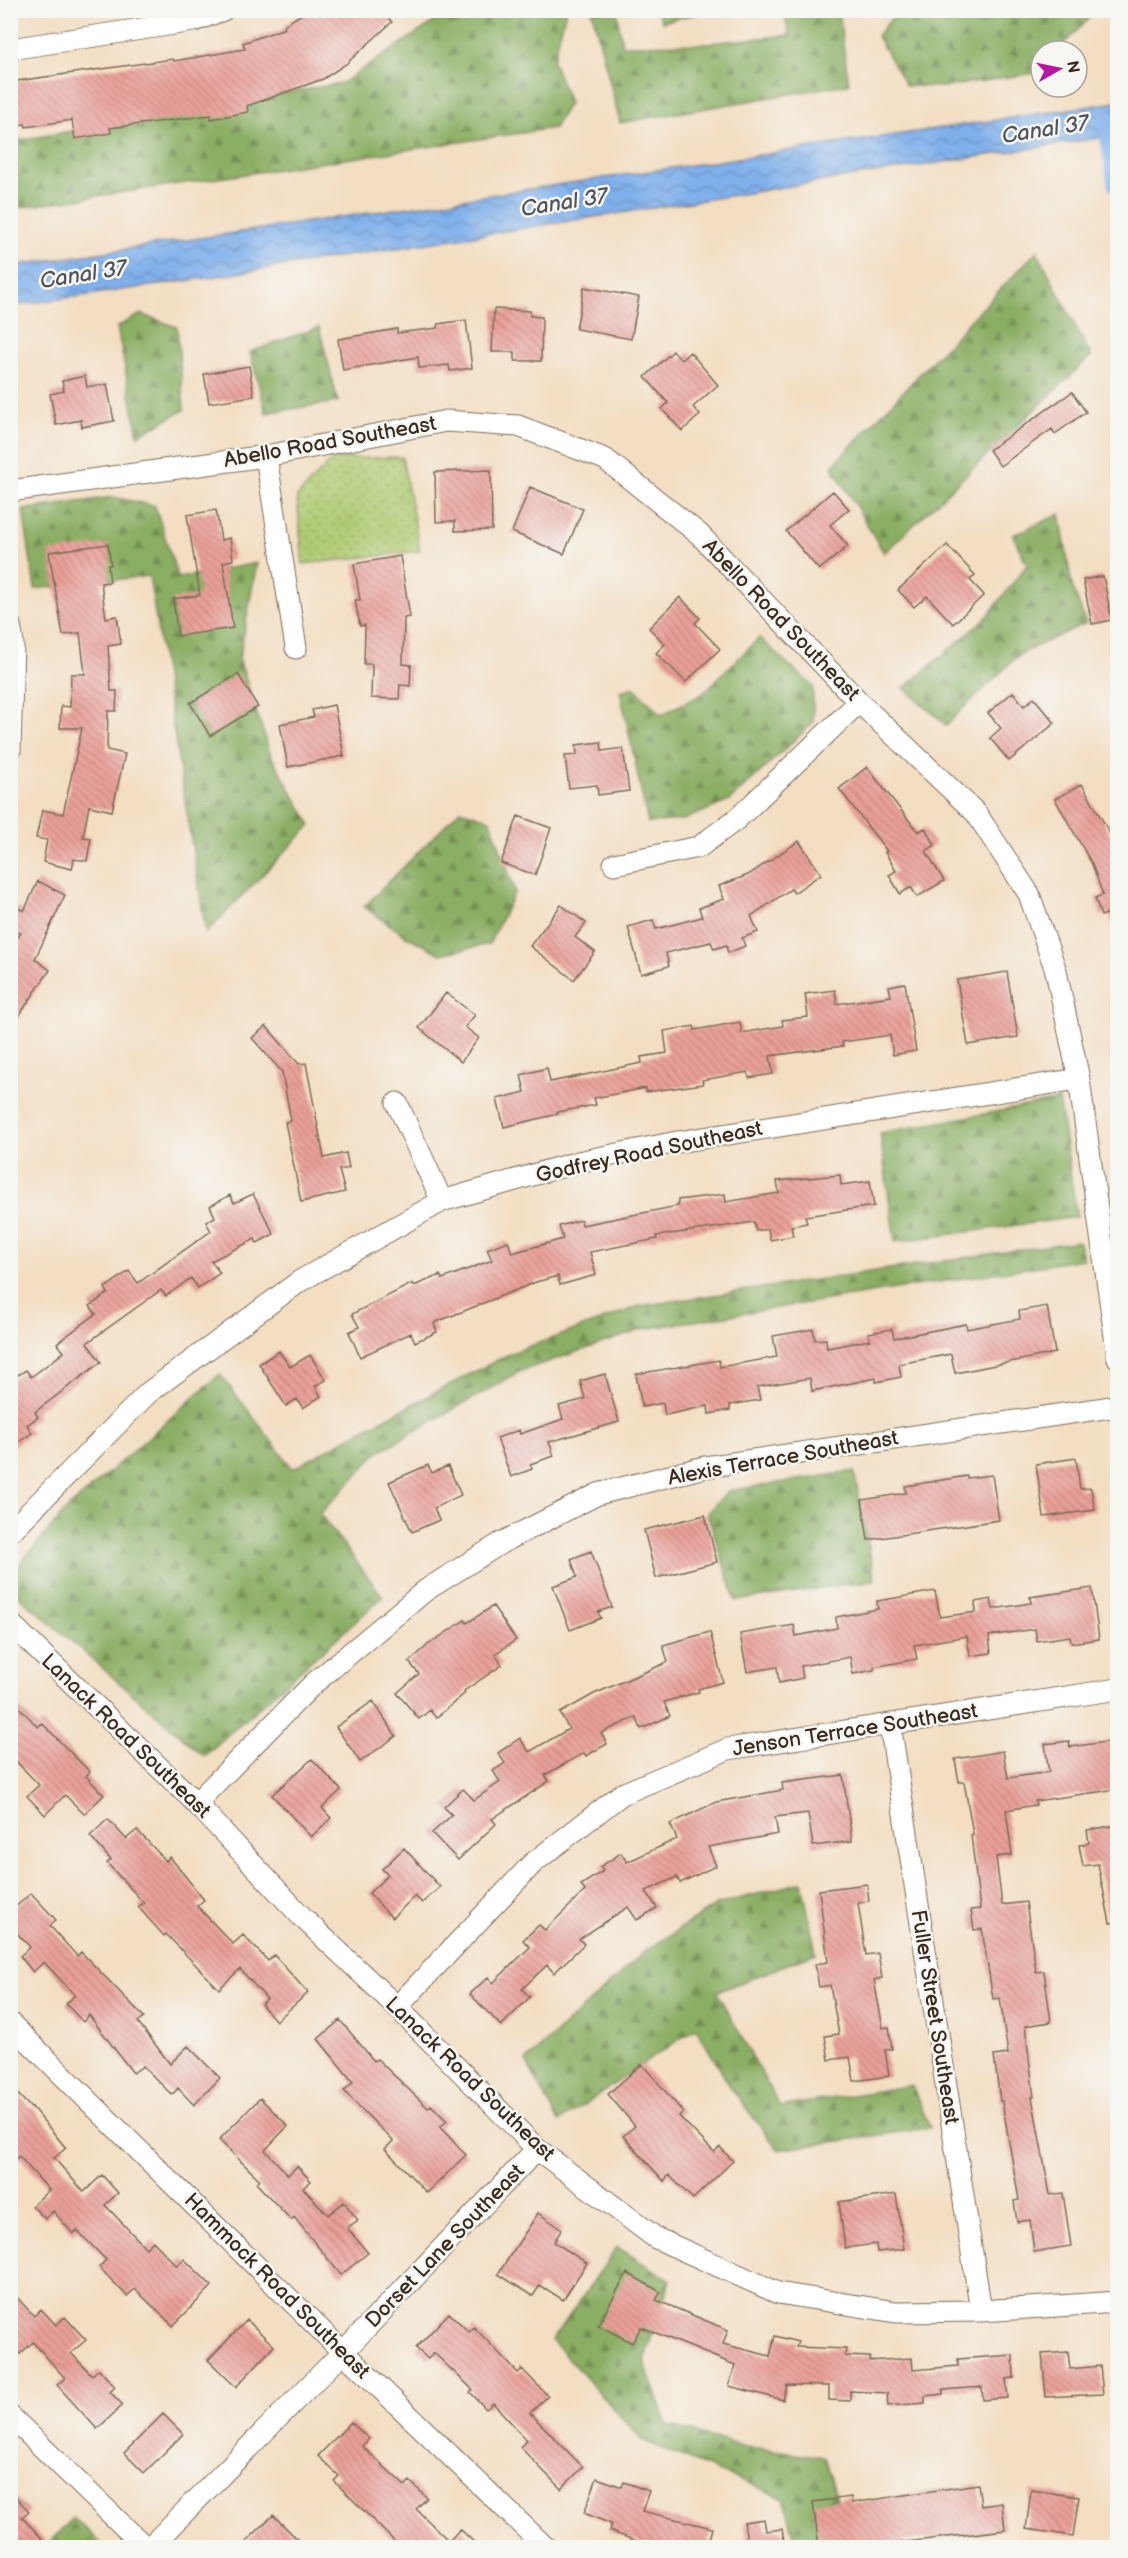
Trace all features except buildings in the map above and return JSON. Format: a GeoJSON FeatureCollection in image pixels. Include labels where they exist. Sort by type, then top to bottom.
{"type":"FeatureCollection","features":[{"type":"Feature","properties":{"kind":"street"},"geometry":{"type":"LineString","coordinates":[[10,48],[194,21],[223,10]]}},
{"type":"Feature","properties":{"kind":"street","name":"Abello Road Southeast"},"geometry":{"type":"LineString","coordinates":[[10,491],[266,456],[446,421],[518,426],[605,459],[699,534],[859,702],[976,813],[1029,894],[1056,971],[1079,1079],[1118,1358]]}},
{"type":"Feature","properties":{"kind":"street"},"geometry":{"type":"LineString","coordinates":[[266,456],[296,648]]}},
{"type":"Feature","properties":{"kind":"street"},"geometry":{"type":"LineString","coordinates":[[10,625],[13,644],[10,750]]}},
{"type":"Feature","properties":{"kind":"street"},"geometry":{"type":"LineString","coordinates":[[614,864],[699,847],[738,818],[859,702]]}},
{"type":"Feature","properties":{"kind":"street","name":"Godfrey Road Southeast"},"geometry":{"type":"LineString","coordinates":[[10,1532],[148,1392],[300,1281],[442,1201],[578,1162],[677,1142],[1079,1079]]}},
{"type":"Feature","properties":{"kind":"street"},"geometry":{"type":"LineString","coordinates":[[398,1103],[442,1201]]}},
{"type":"Feature","properties":{"kind":"street","name":"Alexis Terrace Southeast"},"geometry":{"type":"LineString","coordinates":[[196,1803],[313,1684],[426,1590],[501,1543],[598,1494],[705,1467],[1118,1406]]}},
{"type":"Feature","properties":{"kind":"street","name":"Lanack Road Southeast"},"geometry":{"type":"LineString","coordinates":[[10,1623],[196,1803],[302,1917],[397,2007],[537,2149],[656,2238],[778,2293],[896,2312],[981,2311],[1118,2302]]}},
{"type":"Feature","properties":{"kind":"street","name":"Jenson Terrace Southeast"},"geometry":{"type":"LineString","coordinates":[[397,2007],[533,1863],[622,1794],[728,1749],[1118,1689]]}},
{"type":"Feature","properties":{"kind":"street","name":"Fuller Street Southeast"},"geometry":{"type":"LineString","coordinates":[[890,1724],[981,2311]]}},
{"type":"Feature","properties":{"kind":"street","name":"Hammock Road Southeast"},"geometry":{"type":"LineString","coordinates":[[10,2022],[343,2352],[546,2547]]}},
{"type":"Feature","properties":{"kind":"street","name":"Dorset Lane Southeast"},"geometry":{"type":"LineString","coordinates":[[148,2547],[343,2352],[537,2149]]}},
{"type":"Feature","properties":{"kind":"street"},"geometry":{"type":"LineString","coordinates":[[10,2416],[148,2547]]}},
{"type":"Feature","properties":{"kind":"green space"},"geometry":{"type":"Polygon","coordinates":[[[898,10],[1096,10],[1069,39],[1029,39],[1029,74],[945,87],[906,86],[877,36],[898,10]]]}},
{"type":"Feature","properties":{"kind":"green space"},"geometry":{"type":"Polygon","coordinates":[[[447,11],[566,11],[553,61],[569,103],[554,128],[11,209],[10,142],[342,83],[447,11]]]}},
{"type":"Feature","properties":{"kind":"green space"},"geometry":{"type":"Polygon","coordinates":[[[592,11],[617,11],[622,45],[698,44],[790,35],[783,11],[838,11],[849,84],[620,123],[592,11]]]}},
{"type":"Feature","properties":{"kind":"green space"},"geometry":{"type":"Polygon","coordinates":[[[657,11],[707,11],[662,22],[657,11]]]}},
{"type":"Feature","properties":{"kind":"green space"},"geometry":{"type":"Polygon","coordinates":[[[1037,251],[1091,356],[884,553],[832,466],[1037,251]]]}},
{"type":"Feature","properties":{"kind":"green space"},"geometry":{"type":"Polygon","coordinates":[[[141,314],[177,327],[184,410],[138,435],[117,327],[141,314]]]}},
{"type":"Feature","properties":{"kind":"green space"},"geometry":{"type":"Polygon","coordinates":[[[319,327],[338,402],[266,413],[250,352],[319,327]]]}},
{"type":"Feature","properties":{"kind":"green space"},"geometry":{"type":"Polygon","coordinates":[[[402,457],[420,551],[303,564],[297,497],[332,459],[402,457]]]}},
{"type":"Feature","properties":{"kind":"green space"},"geometry":{"type":"Polygon","coordinates":[[[113,497],[155,506],[178,578],[257,563],[239,659],[271,756],[311,825],[206,933],[149,576],[35,589],[23,510],[113,497]]]}},
{"type":"Feature","properties":{"kind":"green space"},"geometry":{"type":"Polygon","coordinates":[[[1060,514],[1072,586],[1086,623],[1020,654],[946,725],[904,688],[986,618],[1027,565],[1013,535],[1060,514]]]}},
{"type":"Feature","properties":{"kind":"green space"},"geometry":{"type":"Polygon","coordinates":[[[759,638],[813,686],[813,723],[729,801],[683,820],[648,823],[620,691],[634,687],[661,715],[702,694],[759,638]]]}},
{"type":"Feature","properties":{"kind":"green space"},"geometry":{"type":"Polygon","coordinates":[[[460,810],[490,819],[515,891],[489,944],[441,954],[406,936],[364,907],[460,810]]]}},
{"type":"Feature","properties":{"kind":"green space"},"geometry":{"type":"Polygon","coordinates":[[[1059,1100],[1077,1217],[895,1242],[880,1133],[1059,1100]]]}},
{"type":"Feature","properties":{"kind":"green space"},"geometry":{"type":"Polygon","coordinates":[[[1078,1241],[1084,1259],[644,1329],[521,1371],[378,1452],[320,1514],[383,1597],[204,1756],[11,1589],[11,1574],[65,1511],[220,1374],[293,1469],[509,1354],[640,1306],[1078,1241]]]}},
{"type":"Feature","properties":{"kind":"green space"},"geometry":{"type":"Polygon","coordinates":[[[854,1471],[875,1580],[736,1601],[707,1513],[728,1491],[854,1471]]]}},
{"type":"Feature","properties":{"kind":"green space"},"geometry":{"type":"Polygon","coordinates":[[[802,1882],[816,1953],[717,1992],[780,2107],[912,2085],[930,2128],[778,2150],[731,2088],[696,2028],[559,2122],[526,2061],[644,1952],[716,1905],[802,1882]]]}},
{"type":"Feature","properties":{"kind":"green space"},"geometry":{"type":"Polygon","coordinates":[[[617,2247],[670,2280],[644,2361],[667,2425],[743,2446],[824,2457],[852,2547],[797,2547],[784,2498],[642,2440],[552,2341],[617,2247]]]}},
{"type":"Feature","properties":{"kind":"green space"},"geometry":{"type":"Polygon","coordinates":[[[73,2518],[106,2547],[44,2548],[73,2518]]]}},
{"type":"Feature","properties":{"kind":"water","name":"Canal 37"},"geometry":{"type":"Polygon","coordinates":[[[1117,102],[1117,135],[199,279],[11,306],[11,266],[1117,102]]]}},
{"type":"Feature","properties":{"kind":"waterway"},"geometry":{"type":"LineString","coordinates":[[1108,121],[1118,183]]}}]}
